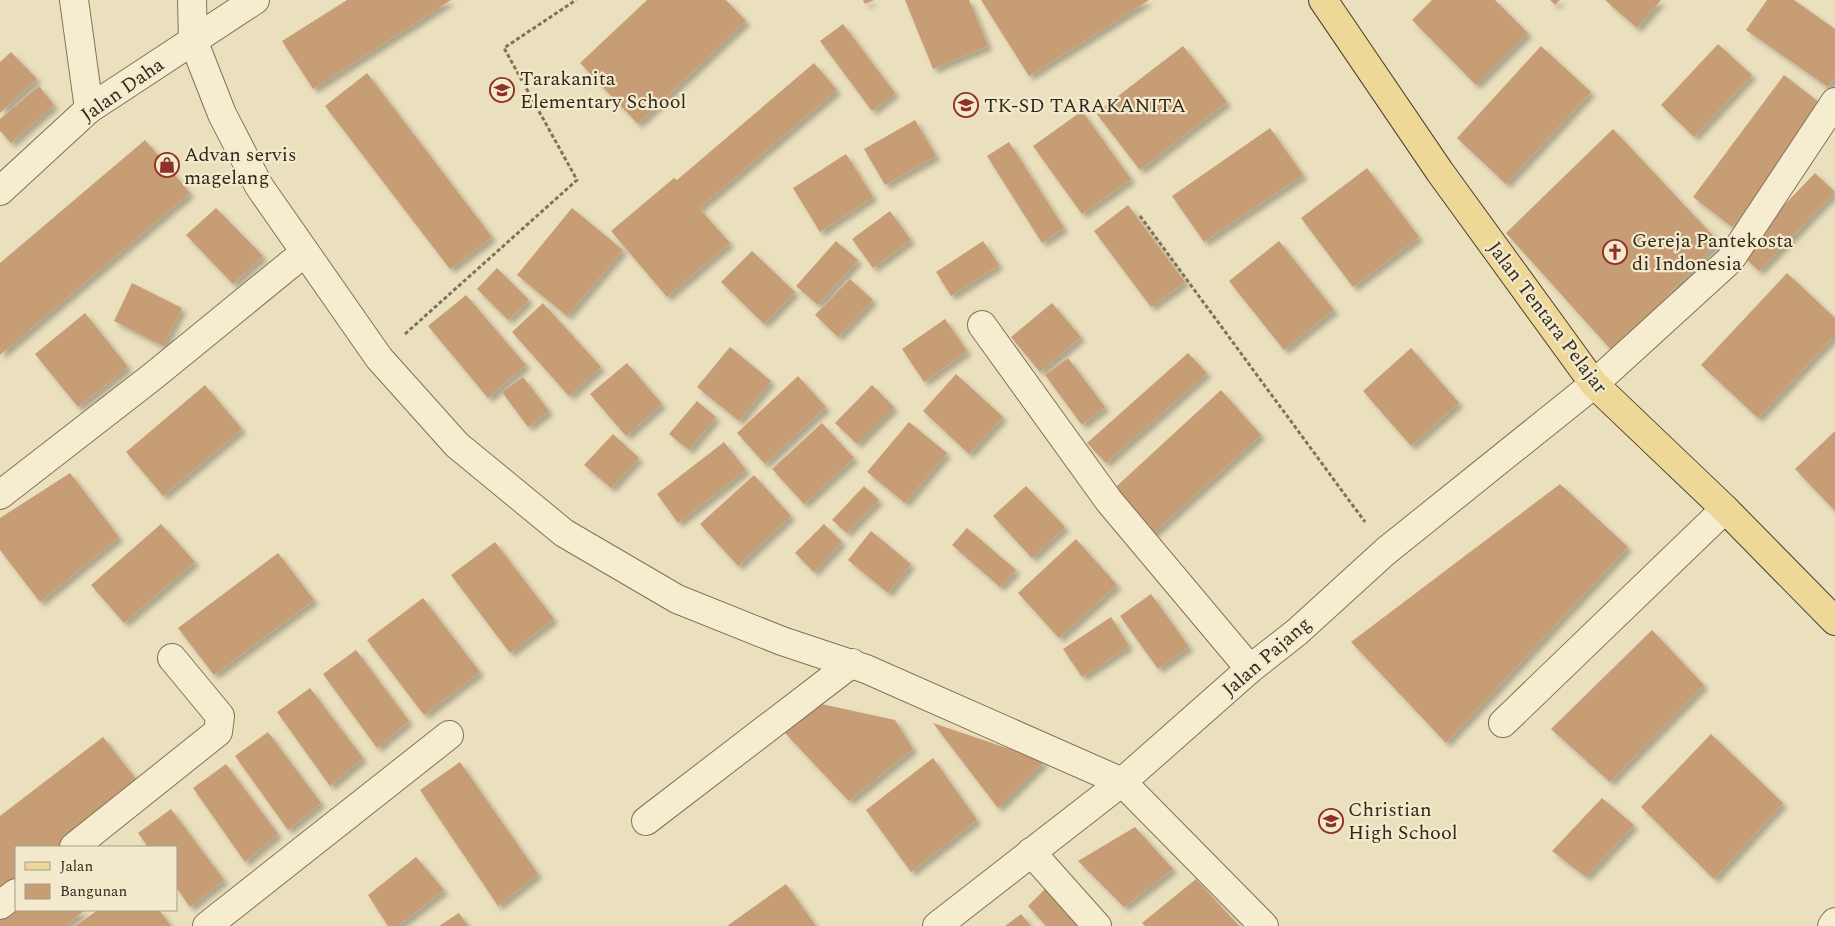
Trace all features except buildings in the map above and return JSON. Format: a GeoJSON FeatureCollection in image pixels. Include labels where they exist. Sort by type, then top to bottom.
{"type":"FeatureCollection","features":[{"type":"Feature","properties":{"kind":"main road","name":"Jalan Tentara Pelajar"},"geometry":{"type":"LineString","coordinates":[[1323,0],[1440,172],[1594,384],[1725,509],[1835,621]]}},
{"type":"Feature","properties":{"kind":"street"},"geometry":{"type":"LineString","coordinates":[[74,0],[89,109]]}},
{"type":"Feature","properties":{"kind":"street"},"geometry":{"type":"LineString","coordinates":[[192,0],[193,40],[222,114],[254,178],[304,253],[379,358],[457,445],[564,533],[677,599],[782,640],[852,664],[1122,782],[1264,926]]}},
{"type":"Feature","properties":{"kind":"street","name":"Jalan Daha"},"geometry":{"type":"LineString","coordinates":[[0,191],[89,109],[255,0]]}},
{"type":"Feature","properties":{"kind":"street","name":"Jalan Pajang"},"geometry":{"type":"LineString","coordinates":[[937,926],[1122,782],[1250,669],[1297,632],[1386,551],[1594,384],[1730,260],[1835,102]]}},
{"type":"Feature","properties":{"kind":"street"},"geometry":{"type":"LineString","coordinates":[[0,495],[152,377],[304,253]]}},
{"type":"Feature","properties":{"kind":"street"},"geometry":{"type":"LineString","coordinates":[[982,325],[1108,501],[1250,669]]}},
{"type":"Feature","properties":{"kind":"street"},"geometry":{"type":"LineString","coordinates":[[1503,723],[1725,509]]}},
{"type":"Feature","properties":{"kind":"street"},"geometry":{"type":"LineString","coordinates":[[75,846],[218,732],[220,716],[172,658]]}},
{"type":"Feature","properties":{"kind":"street"},"geometry":{"type":"LineString","coordinates":[[646,822],[852,664]]}},
{"type":"Feature","properties":{"kind":"street"},"geometry":{"type":"LineString","coordinates":[[207,926],[449,735]]}},
{"type":"Feature","properties":{"kind":"street"},"geometry":{"type":"LineString","coordinates":[[1031,852],[1097,926]]}},
{"type":"Feature","properties":{"kind":"street"},"geometry":{"type":"LineString","coordinates":[[0,905],[15,893]]}},
{"type":"Feature","properties":{"kind":"street"},"geometry":{"type":"LineString","coordinates":[[1832,926],[1835,922]]}},
{"type":"Feature","properties":{"kind":"path"},"geometry":{"type":"LineString","coordinates":[[379,358],[578,180],[504,48],[576,0]]}},
{"type":"Feature","properties":{"kind":"path"},"geometry":{"type":"LineString","coordinates":[[1140,216],[1386,551]]}},
{"type":"Feature","properties":{"kind":"place","name":"Tarakanita Elementary School"},"geometry":{"type":"Point","coordinates":[502,90]}},
{"type":"Feature","properties":{"kind":"place","name":"TK-SD TARAKANITA"},"geometry":{"type":"Point","coordinates":[966,105]}},
{"type":"Feature","properties":{"kind":"place","name":"Advan servis magelang"},"geometry":{"type":"Point","coordinates":[167,165]}},
{"type":"Feature","properties":{"kind":"place","name":"Gereja Pantekosta di Indonesia"},"geometry":{"type":"Point","coordinates":[1615,252]}},
{"type":"Feature","properties":{"kind":"place","name":"Christian High School"},"geometry":{"type":"Point","coordinates":[1331,821]}}]}
